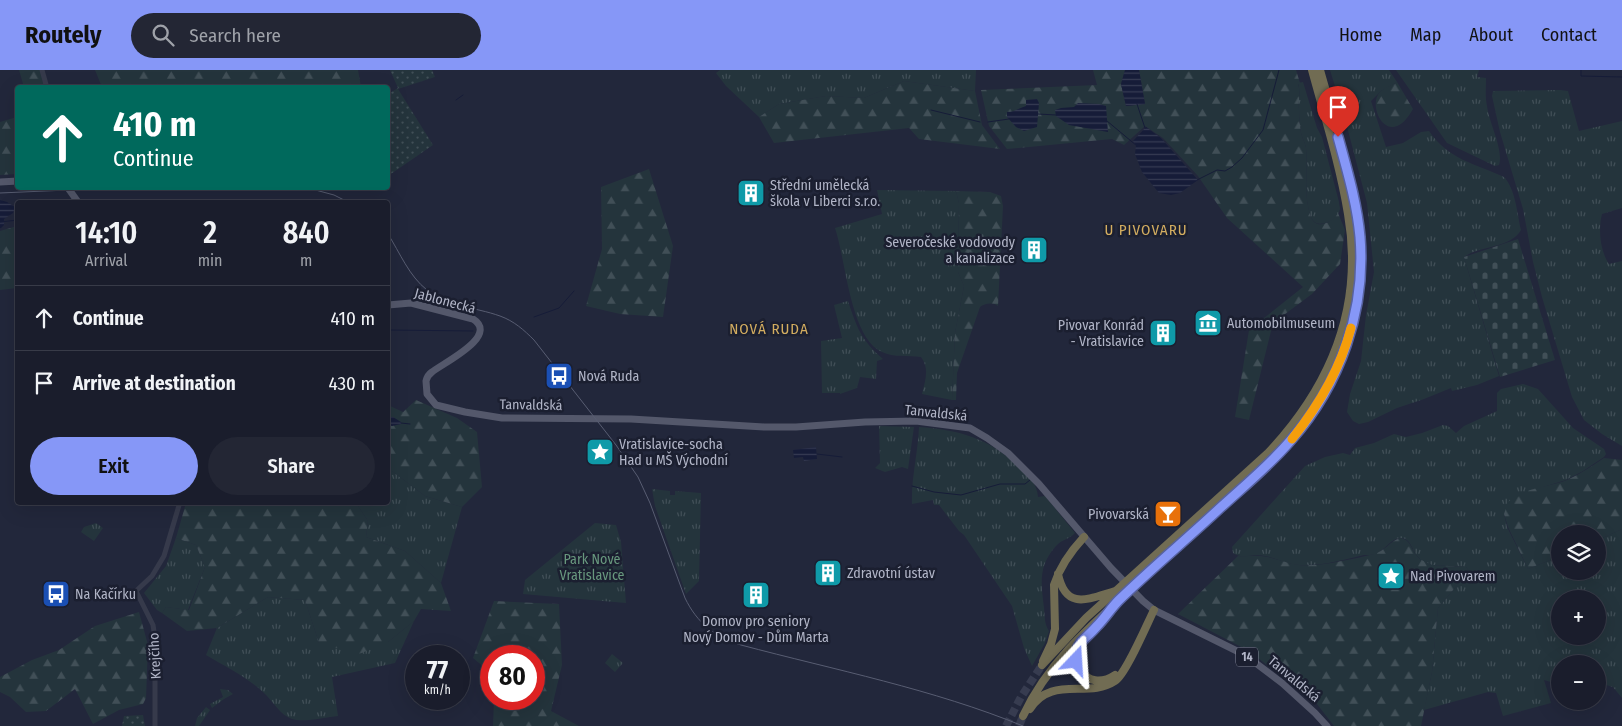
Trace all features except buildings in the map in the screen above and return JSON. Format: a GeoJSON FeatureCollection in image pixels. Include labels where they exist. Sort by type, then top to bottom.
{"type":"FeatureCollection","features":[{"type":"Feature","properties":{"kind":"highway"},"geometry":{"type":"LineString","coordinates":[[1084,537],[1068,555],[1054,585],[1055,629],[1042,665],[1117,590],[1268,453],[1298,418],[1319,386],[1331,363],[1340,338],[1350,298],[1352,264],[1349,215],[1312,70]]}},
{"type":"Feature","properties":{"kind":"highway"},"geometry":{"type":"LineString","coordinates":[[1154,610],[1118,678],[1108,685],[1049,692],[1035,702],[1025,717],[1032,696],[1063,654],[1292,440],[1320,401],[1340,363],[1355,313],[1360,280],[1360,237],[1350,180],[1320,70]]}},
{"type":"Feature","properties":{"kind":"highway"},"geometry":{"type":"LineString","coordinates":[[1058,574],[1064,591],[1074,598],[1085,600],[1117,590]]}},
{"type":"Feature","properties":{"kind":"highway"},"geometry":{"type":"LineString","coordinates":[[1120,599],[1081,642],[1078,647],[1076,661],[1086,678],[1092,680],[1105,680],[1123,669]]}},
{"type":"Feature","properties":{"kind":"main road"},"geometry":{"type":"LineString","coordinates":[[0,182],[15,181]]}},
{"type":"Feature","properties":{"kind":"main road","name":"Jablonecká"},"geometry":{"type":"LineString","coordinates":[[390,305],[411,303],[473,319],[479,325],[479,336],[473,343],[458,356],[428,376],[425,387],[427,394],[433,402]]}},
{"type":"Feature","properties":{"kind":"main road","name":"Tanvaldská"},"geometry":{"type":"LineString","coordinates":[[433,402],[456,410],[502,418],[631,419],[764,427],[916,421],[970,428],[1008,453],[1039,484],[1084,537],[1143,601],[1154,610],[1245,655],[1282,683],[1315,712],[1327,726]]}},
{"type":"Feature","properties":{"kind":"street"},"geometry":{"type":"LineString","coordinates":[[42,70],[46,85]]}},
{"type":"Feature","properties":{"kind":"street","name":"Krejčího"},"geometry":{"type":"LineString","coordinates":[[156,726],[155,638],[153,625],[136,591],[152,576],[164,556],[179,505]]}},
{"type":"Feature","properties":{"kind":"green space"},"geometry":{"type":"Polygon","coordinates":[[[19,70],[42,70],[46,85],[23,85],[19,70]]]}},
{"type":"Feature","properties":{"kind":"green space"},"geometry":{"type":"Polygon","coordinates":[[[95,70],[358,70],[361,85],[101,85],[95,70]]]}},
{"type":"Feature","properties":{"kind":"green space"},"geometry":{"type":"Polygon","coordinates":[[[390,70],[432,70],[435,77],[398,89],[433,145],[390,175],[390,93],[398,88],[390,70]]]}},
{"type":"Feature","properties":{"kind":"green space"},"geometry":{"type":"Polygon","coordinates":[[[720,70],[976,70],[975,91],[904,81],[864,98],[826,96],[779,104],[759,117],[726,86],[716,73],[720,70]]]}},
{"type":"Feature","properties":{"kind":"green space"},"geometry":{"type":"Polygon","coordinates":[[[1093,70],[1125,70],[1121,84],[1126,106],[1145,104],[1139,70],[1296,70],[1300,83],[1298,84],[1299,119],[1306,148],[1306,191],[1311,217],[1317,224],[1324,224],[1329,222],[1338,213],[1345,230],[1340,264],[1312,294],[1273,323],[1249,420],[1235,417],[1249,330],[1303,287],[1227,218],[1198,176],[1163,138],[1145,126],[1124,145],[1112,139],[1007,149],[989,126],[981,90],[1097,85],[1093,70]]]}},
{"type":"Feature","properties":{"kind":"green space"},"geometry":{"type":"Polygon","coordinates":[[[1330,70],[1389,70],[1397,82],[1381,91],[1371,101],[1386,147],[1403,143],[1421,132],[1429,131],[1437,141],[1454,155],[1504,177],[1514,195],[1521,230],[1510,241],[1478,250],[1464,257],[1499,376],[1477,385],[1452,391],[1451,388],[1359,424],[1353,421],[1347,412],[1350,394],[1361,361],[1366,315],[1374,272],[1367,203],[1330,70]]]}},
{"type":"Feature","properties":{"kind":"green space"},"geometry":{"type":"Polygon","coordinates":[[[1396,70],[1479,70],[1477,77],[1486,78],[1486,103],[1500,152],[1499,165],[1495,166],[1447,143],[1396,70]]]}},
{"type":"Feature","properties":{"kind":"green space"},"geometry":{"type":"Polygon","coordinates":[[[904,81],[975,91],[982,125],[1000,149],[919,139],[909,128],[774,143],[759,117],[779,104],[826,96],[864,98],[904,81]]]}},
{"type":"Feature","properties":{"kind":"green space"},"geometry":{"type":"Polygon","coordinates":[[[1303,82],[1317,128],[1322,137],[1340,207],[1335,217],[1322,224],[1317,223],[1311,217],[1307,200],[1306,148],[1299,119],[1298,83],[1303,82]]]}},
{"type":"Feature","properties":{"kind":"green space"},"geometry":{"type":"Polygon","coordinates":[[[1397,82],[1413,109],[1404,121],[1396,126],[1388,126],[1382,122],[1378,115],[1376,99],[1380,92],[1397,82]]]}},
{"type":"Feature","properties":{"kind":"green space"},"geometry":{"type":"Polygon","coordinates":[[[1493,91],[1568,91],[1579,131],[1622,121],[1622,208],[1602,214],[1600,233],[1604,253],[1609,264],[1622,261],[1622,446],[1584,420],[1572,397],[1542,297],[1523,209],[1500,132],[1492,96],[1493,91]]]}},
{"type":"Feature","properties":{"kind":"green space"},"geometry":{"type":"Polygon","coordinates":[[[15,118],[15,174],[0,175],[0,122],[15,118]]]}},
{"type":"Feature","properties":{"kind":"green space"},"geometry":{"type":"Polygon","coordinates":[[[649,169],[673,246],[663,317],[620,314],[586,306],[602,249],[601,187],[649,169]]]}},
{"type":"Feature","properties":{"kind":"green space"},"geometry":{"type":"Polygon","coordinates":[[[877,190],[956,191],[959,203],[958,272],[964,286],[955,333],[952,400],[922,394],[926,371],[921,357],[896,356],[882,352],[871,344],[856,315],[835,228],[882,214],[877,190]]]}},
{"type":"Feature","properties":{"kind":"green space"},"geometry":{"type":"Polygon","coordinates":[[[956,191],[990,192],[1001,196],[1003,206],[998,306],[989,303],[980,307],[957,373],[956,400],[952,400],[955,333],[964,286],[958,272],[959,203],[956,191]]]}},
{"type":"Feature","properties":{"kind":"green space"},"geometry":{"type":"Polygon","coordinates":[[[15,227],[15,288],[0,290],[0,231],[15,227]]]}},
{"type":"Feature","properties":{"kind":"green space"},"geometry":{"type":"Polygon","coordinates":[[[1518,239],[1555,360],[1500,377],[1464,257],[1518,239]]]}},
{"type":"Feature","properties":{"kind":"green space"},"geometry":{"type":"Polygon","coordinates":[[[848,301],[861,333],[870,346],[883,359],[877,361],[876,379],[860,377],[857,388],[840,394],[822,393],[821,341],[842,338],[834,305],[848,301]]]}},
{"type":"Feature","properties":{"kind":"green space"},"geometry":{"type":"Polygon","coordinates":[[[1523,384],[1538,389],[1573,428],[1604,449],[1606,454],[1604,457],[1583,471],[1566,480],[1523,493],[1504,514],[1507,527],[1528,569],[1551,560],[1551,580],[1606,580],[1606,536],[1622,529],[1622,698],[1613,687],[1606,685],[1606,655],[1551,655],[1551,682],[1544,680],[1551,703],[1503,716],[1496,693],[1488,692],[1424,710],[1432,672],[1438,608],[1469,571],[1466,567],[1432,565],[1423,561],[1418,557],[1409,542],[1401,538],[1394,540],[1376,554],[1316,565],[1300,565],[1258,555],[1242,556],[1233,553],[1232,547],[1305,466],[1325,457],[1343,453],[1350,455],[1355,448],[1374,443],[1394,434],[1406,437],[1443,425],[1448,426],[1456,433],[1464,426],[1497,411],[1497,393],[1501,389],[1523,384]]]}},
{"type":"Feature","properties":{"kind":"green space"},"geometry":{"type":"Polygon","coordinates":[[[416,400],[457,418],[477,432],[482,487],[462,507],[425,496],[390,470],[390,406],[403,412],[416,400]]]}},
{"type":"Feature","properties":{"kind":"green space"},"geometry":{"type":"Polygon","coordinates":[[[879,426],[914,427],[908,469],[902,467],[885,472],[875,468],[880,463],[879,426]]]}},
{"type":"Feature","properties":{"kind":"green space"},"geometry":{"type":"Polygon","coordinates":[[[919,427],[962,434],[987,443],[998,450],[1027,475],[1035,485],[1038,497],[1045,496],[1075,533],[1056,546],[1046,561],[1042,575],[1042,591],[1045,623],[1049,631],[1045,643],[1032,666],[1024,648],[1012,606],[964,535],[939,505],[934,505],[933,500],[912,504],[919,427]]]}},
{"type":"Feature","properties":{"kind":"green space"},"geometry":{"type":"Polygon","coordinates":[[[1604,458],[1622,460],[1622,529],[1606,536],[1606,525],[1551,525],[1551,560],[1528,569],[1508,527],[1504,514],[1508,502],[1528,491],[1567,480],[1604,458]]]}},
{"type":"Feature","properties":{"kind":"green space"},"geometry":{"type":"Polygon","coordinates":[[[390,470],[425,496],[462,507],[441,583],[405,551],[366,537],[368,521],[357,505],[390,505],[390,470]]]}},
{"type":"Feature","properties":{"kind":"green space"},"geometry":{"type":"Polygon","coordinates":[[[652,489],[670,491],[670,495],[675,495],[675,491],[701,493],[699,581],[686,594],[655,506],[652,489]]]}},
{"type":"Feature","properties":{"kind":"green space"},"geometry":{"type":"Polygon","coordinates":[[[185,505],[357,505],[368,521],[366,537],[405,551],[441,583],[451,611],[421,609],[414,621],[388,642],[359,654],[319,643],[305,600],[268,597],[217,628],[187,631],[162,613],[166,607],[189,610],[205,567],[196,545],[176,538],[185,505]]]}},
{"type":"Feature","properties":{"kind":"green space"},"geometry":{"type":"Polygon","coordinates":[[[96,523],[103,528],[94,541],[81,532],[84,527],[96,523]]]}},
{"type":"Feature","properties":{"kind":"green space","name":"Park Nové Vratislavice"},"geometry":{"type":"Polygon","coordinates":[[[595,523],[616,525],[621,542],[626,603],[523,594],[525,580],[595,523]]]}},
{"type":"Feature","properties":{"kind":"green space"},"geometry":{"type":"Polygon","coordinates":[[[176,538],[196,545],[205,567],[188,610],[166,607],[162,613],[157,610],[144,593],[166,566],[176,538]]]}},
{"type":"Feature","properties":{"kind":"green space"},"geometry":{"type":"Polygon","coordinates":[[[1400,538],[1409,543],[1420,559],[1432,565],[1466,567],[1469,571],[1438,608],[1432,672],[1421,726],[1334,726],[1317,704],[1249,651],[1178,614],[1238,556],[1261,556],[1298,565],[1326,564],[1378,553],[1400,538]]]}},
{"type":"Feature","properties":{"kind":"green space"},"geometry":{"type":"Polygon","coordinates":[[[268,597],[305,600],[319,643],[388,642],[414,621],[395,663],[332,677],[338,716],[297,720],[284,714],[251,682],[206,655],[217,628],[268,597]]]}},
{"type":"Feature","properties":{"kind":"green space"},"geometry":{"type":"Polygon","coordinates":[[[494,601],[559,604],[562,665],[551,711],[579,726],[493,726],[494,710],[545,710],[545,645],[480,645],[480,664],[473,658],[494,601]]]}},
{"type":"Feature","properties":{"kind":"green space"},"geometry":{"type":"Polygon","coordinates":[[[139,612],[148,645],[146,698],[143,704],[119,710],[93,724],[75,689],[46,711],[26,712],[10,697],[0,692],[0,677],[32,660],[59,650],[95,626],[139,612]]]}},
{"type":"Feature","properties":{"kind":"green space"},"geometry":{"type":"Polygon","coordinates":[[[612,654],[623,663],[615,672],[605,663],[612,654]]]}},
{"type":"Feature","properties":{"kind":"green space"},"geometry":{"type":"Polygon","coordinates":[[[220,689],[228,690],[233,694],[212,708],[210,704],[223,697],[220,689]]]}},
{"type":"Feature","properties":{"kind":"green space"},"geometry":{"type":"Polygon","coordinates":[[[206,707],[210,710],[199,726],[195,726],[197,718],[206,707]]]}},
{"type":"Feature","properties":{"kind":"green space"},"geometry":{"type":"Polygon","coordinates":[[[143,715],[145,726],[122,726],[124,716],[143,715]]]}},
{"type":"Feature","properties":{"kind":"water"},"geometry":{"type":"Polygon","coordinates":[[[1125,70],[1139,70],[1145,104],[1126,106],[1121,84],[1125,70]]]}},
{"type":"Feature","properties":{"kind":"water"},"geometry":{"type":"Polygon","coordinates":[[[1037,99],[1039,103],[1037,127],[1024,131],[1016,127],[1007,117],[1007,112],[1026,106],[1026,100],[1037,99]]]}},
{"type":"Feature","properties":{"kind":"water"},"geometry":{"type":"Polygon","coordinates":[[[1078,103],[1106,106],[1108,132],[1069,125],[1056,116],[1055,110],[1074,107],[1078,103]]]}},
{"type":"Feature","properties":{"kind":"water"},"geometry":{"type":"Polygon","coordinates":[[[1146,127],[1161,138],[1198,180],[1180,193],[1171,195],[1159,193],[1142,172],[1135,154],[1136,145],[1133,141],[1146,127]]]}},
{"type":"Feature","properties":{"kind":"water"},"geometry":{"type":"Polygon","coordinates":[[[0,200],[15,207],[13,213],[4,219],[4,225],[0,229],[0,200]]]}},
{"type":"Feature","properties":{"kind":"water"},"geometry":{"type":"Polygon","coordinates":[[[390,417],[401,422],[401,424],[390,426],[390,417]]]}},
{"type":"Feature","properties":{"kind":"water"},"geometry":{"type":"Polygon","coordinates":[[[816,447],[817,459],[804,461],[803,457],[794,458],[793,450],[816,447]]]}},
{"type":"Feature","properties":{"kind":"waterway"},"geometry":{"type":"LineString","coordinates":[[1197,180],[1217,170],[1225,171],[1232,167],[1242,158],[1263,130],[1279,70]]}},
{"type":"Feature","properties":{"kind":"waterway"},"geometry":{"type":"LineString","coordinates":[[1581,70],[1581,76],[1622,77]]}},
{"type":"Feature","properties":{"kind":"waterway"},"geometry":{"type":"LineString","coordinates":[[456,100],[463,95]]}},
{"type":"Feature","properties":{"kind":"waterway"},"geometry":{"type":"LineString","coordinates":[[1137,104],[1145,128]]}},
{"type":"Feature","properties":{"kind":"waterway"},"geometry":{"type":"LineString","coordinates":[[931,110],[980,122]]}},
{"type":"Feature","properties":{"kind":"waterway"},"geometry":{"type":"LineString","coordinates":[[1038,114],[1056,115]]}},
{"type":"Feature","properties":{"kind":"waterway"},"geometry":{"type":"LineString","coordinates":[[988,122],[1009,119]]}},
{"type":"Feature","properties":{"kind":"waterway"},"geometry":{"type":"LineString","coordinates":[[1107,121],[1137,146]]}},
{"type":"Feature","properties":{"kind":"waterway"},"geometry":{"type":"LineString","coordinates":[[0,222],[15,220]]}},
{"type":"Feature","properties":{"kind":"waterway"},"geometry":{"type":"LineString","coordinates":[[534,317],[559,308],[574,291]]}},
{"type":"Feature","properties":{"kind":"waterway"},"geometry":{"type":"LineString","coordinates":[[390,330],[473,331]]}},
{"type":"Feature","properties":{"kind":"waterway"},"geometry":{"type":"LineString","coordinates":[[401,423],[410,424]]}},
{"type":"Feature","properties":{"kind":"waterway"},"geometry":{"type":"LineString","coordinates":[[817,454],[842,457]]}},
{"type":"Feature","properties":{"kind":"waterway"},"geometry":{"type":"LineString","coordinates":[[912,486],[934,492],[961,495],[1000,484],[1025,484],[1030,480]]}},
{"type":"Feature","properties":{"kind":"tunnel"},"geometry":{"type":"LineString","coordinates":[[1006,726],[1021,697],[1042,665]]}},
{"type":"Feature","properties":{"kind":"tunnel"},"geometry":{"type":"LineString","coordinates":[[1019,726],[1023,716]]}},
{"type":"Feature","properties":{"kind":"tram line"},"geometry":{"type":"LineString","coordinates":[[0,193],[68,190]]}},
{"type":"Feature","properties":{"kind":"tram line"},"geometry":{"type":"LineString","coordinates":[[315,190],[344,200]]}},
{"type":"Feature","properties":{"kind":"tram line"},"geometry":{"type":"LineString","coordinates":[[390,237],[415,278],[435,296],[510,320],[534,340],[616,445],[638,477],[650,503],[685,598],[695,615],[708,628],[723,638],[741,645],[884,681],[954,701],[1023,726]]}},
{"type":"Feature","properties":{"kind":"slow traffic"},"geometry":{"type":"LineString","coordinates":[[1292,439],[1312,413],[1333,379],[1351,328]]}},
{"type":"Feature","properties":{"kind":"place","name":"Střední umělecká škola v Liberci s.r.o."},"geometry":{"type":"Point","coordinates":[751,193]}},
{"type":"Feature","properties":{"kind":"place","name":"Severočeské vodovody a kanalizace"},"geometry":{"type":"Point","coordinates":[1034,250]}},
{"type":"Feature","properties":{"kind":"place","name":"Automobilmuseum"},"geometry":{"type":"Point","coordinates":[1208,323]}},
{"type":"Feature","properties":{"kind":"place","name":"Pivovar Konrád - Vratislavice"},"geometry":{"type":"Point","coordinates":[1163,333]}},
{"type":"Feature","properties":{"kind":"place","name":"Nová Ruda"},"geometry":{"type":"Point","coordinates":[559,376]}},
{"type":"Feature","properties":{"kind":"place","name":"Vratislavice-socha Had u MŠ Východní"},"geometry":{"type":"Point","coordinates":[600,452]}},
{"type":"Feature","properties":{"kind":"place","name":"Pivovarská"},"geometry":{"type":"Point","coordinates":[1168,514]}},
{"type":"Feature","properties":{"kind":"place","name":"Zdravotní ústav"},"geometry":{"type":"Point","coordinates":[828,573]}},
{"type":"Feature","properties":{"kind":"place","name":"Nad Pivovarem"},"geometry":{"type":"Point","coordinates":[1391,576]}},
{"type":"Feature","properties":{"kind":"place","name":"Na Kačírku"},"geometry":{"type":"Point","coordinates":[56,594]}},
{"type":"Feature","properties":{"kind":"place","name":"Domov pro seniory Nový Domov - Dům Marta"},"geometry":{"type":"Point","coordinates":[756,595]}},
{"type":"Feature","properties":{"kind":"district","name":"U PIVOVARU"},"geometry":{"type":"Point","coordinates":[1146,230]}},
{"type":"Feature","properties":{"kind":"district","name":"NOVÁ RUDA"},"geometry":{"type":"Point","coordinates":[769,329]}},
{"type":"Feature","properties":{"kind":"route"},"geometry":{"type":"LineString","coordinates":[[1076,661],[1078,647],[1081,642],[1118,601],[1292,440],[1312,413],[1333,379],[1348,341],[1360,289],[1360,237],[1356,208],[1338,137]]}}]}
